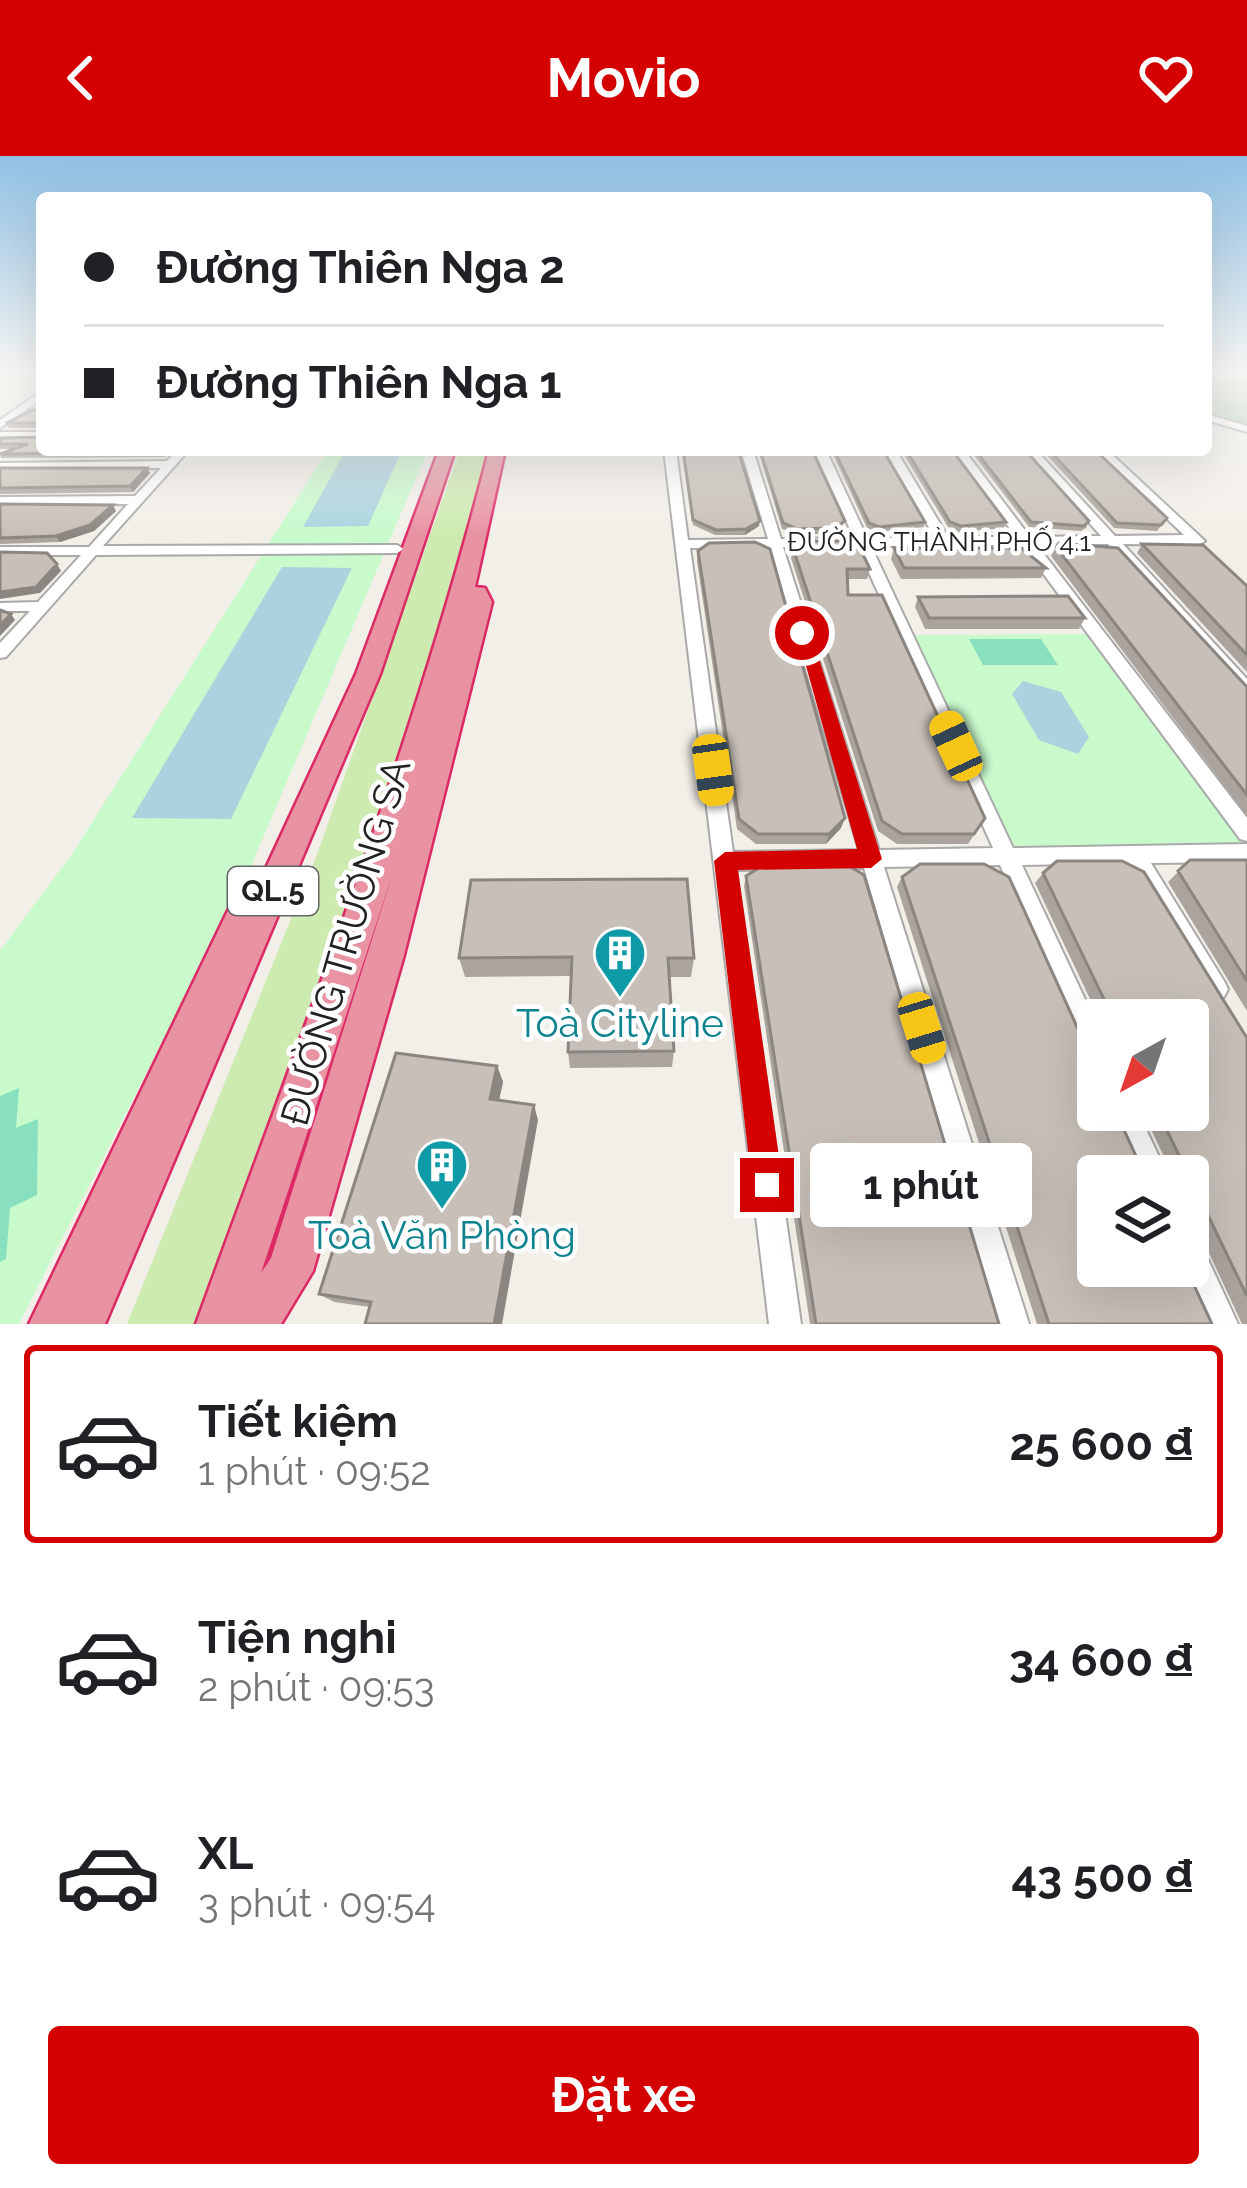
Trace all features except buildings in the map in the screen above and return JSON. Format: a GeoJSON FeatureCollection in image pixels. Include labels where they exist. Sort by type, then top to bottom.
{"type":"FeatureCollection","features":[{"type":"Feature","properties":{"kind":"highway","name":"ĐƯỜNG TRƯỜNG SA"},"geometry":{"type":"LineString","coordinates":[[220,1324],[326,1027],[471,573],[496,456]]}},
{"type":"Feature","properties":{"kind":"highway","name":"ĐƯỜNG TRƯỜNG SA"},"geometry":{"type":"LineString","coordinates":[[52,1324],[286,823],[420,491],[443,460]]}},
{"type":"Feature","properties":{"kind":"highway","name":"ĐƯỜNG TRƯỜNG SA"},"geometry":{"type":"LineString","coordinates":[[81,1324],[368,674],[443,460]]}},
{"type":"Feature","properties":{"kind":"highway","name":"ĐƯỜNG TRƯỜNG SA"},"geometry":{"type":"LineString","coordinates":[[253,1324],[290,1271],[388,956],[481,602],[471,573]]}},
{"type":"Feature","properties":{"kind":"street"},"geometry":{"type":"LineString","coordinates":[[0,435],[36,435]]}},
{"type":"Feature","properties":{"kind":"street"},"geometry":{"type":"LineString","coordinates":[[0,653],[178,456]]}},
{"type":"Feature","properties":{"kind":"street"},"geometry":{"type":"LineString","coordinates":[[671,456],[785,1324]]}},
{"type":"Feature","properties":{"kind":"street"},"geometry":{"type":"LineString","coordinates":[[748,456],[1013,1324]]}},
{"type":"Feature","properties":{"kind":"street"},"geometry":{"type":"LineString","coordinates":[[823,456],[1077,1009]]}},
{"type":"Feature","properties":{"kind":"street"},"geometry":{"type":"LineString","coordinates":[[894,456],[944,542]]}},
{"type":"Feature","properties":{"kind":"street"},"geometry":{"type":"LineString","coordinates":[[963,456],[1247,833]]}},
{"type":"Feature","properties":{"kind":"street"},"geometry":{"type":"LineString","coordinates":[[1035,456],[1247,688]]}},
{"type":"Feature","properties":{"kind":"street"},"geometry":{"type":"LineString","coordinates":[[1107,456],[1213,555]]}},
{"type":"Feature","properties":{"kind":"street"},"geometry":{"type":"LineString","coordinates":[[0,466],[171,464]]}},
{"type":"Feature","properties":{"kind":"street"},"geometry":{"type":"LineString","coordinates":[[0,501],[137,500]]}},
{"type":"Feature","properties":{"kind":"street","name":"ĐƯỜNG THÀNH PHỐ 4.1"},"geometry":{"type":"LineString","coordinates":[[682,544],[1196,539]]}},
{"type":"Feature","properties":{"kind":"street"},"geometry":{"type":"LineString","coordinates":[[0,551],[397,548]]}},
{"type":"Feature","properties":{"kind":"street"},"geometry":{"type":"LineString","coordinates":[[888,598],[910,598]]}},
{"type":"Feature","properties":{"kind":"street"},"geometry":{"type":"LineString","coordinates":[[1048,598],[1070,598]]}},
{"type":"Feature","properties":{"kind":"street"},"geometry":{"type":"LineString","coordinates":[[0,607],[44,606]]}},
{"type":"Feature","properties":{"kind":"street"},"geometry":{"type":"LineString","coordinates":[[725,861],[1247,854]]}},
{"type":"Feature","properties":{"kind":"street"},"geometry":{"type":"LineString","coordinates":[[1135,855],[1234,1019]]}},
{"type":"Feature","properties":{"kind":"street"},"geometry":{"type":"LineString","coordinates":[[1205,1287],[1222,1324]]}},
{"type":"Feature","properties":{"kind":"green space"},"geometry":{"type":"Polygon","coordinates":[[[324,456],[425,456],[251,866],[19,1324],[0,1324],[0,951],[72,854],[324,456]]]}},
{"type":"Feature","properties":{"kind":"green space"},"geometry":{"type":"Polygon","coordinates":[[[458,456],[489,456],[389,799],[220,1271],[195,1324],[127,1324],[316,857],[458,456]]]}},
{"type":"Feature","properties":{"kind":"green space"},"geometry":{"type":"Polygon","coordinates":[[[1097,634],[1247,833],[1247,853],[1007,857],[905,635],[1097,634]]]}},
{"type":"Feature","properties":{"kind":"green space"},"geometry":{"type":"Polygon","coordinates":[[[969,639],[1041,639],[1058,665],[983,665],[969,639]]]}},
{"type":"Feature","properties":{"kind":"green space"},"geometry":{"type":"Polygon","coordinates":[[[19,1088],[16,1128],[38,1119],[37,1195],[10,1208],[6,1259],[0,1262],[0,1096],[19,1088]]]}},
{"type":"Feature","properties":{"kind":"water"},"geometry":{"type":"Polygon","coordinates":[[[343,456],[399,456],[368,526],[303,527],[343,456]]]}},
{"type":"Feature","properties":{"kind":"water"},"geometry":{"type":"Polygon","coordinates":[[[282,567],[352,568],[231,819],[132,818],[282,567]]]}},
{"type":"Feature","properties":{"kind":"water"},"geometry":{"type":"Polygon","coordinates":[[[1023,681],[1061,692],[1089,737],[1078,754],[1039,740],[1012,694],[1023,681]]]}},
{"type":"Feature","properties":{"kind":"place","name":"Toà Cityline"},"geometry":{"type":"Point","coordinates":[620,999]}},
{"type":"Feature","properties":{"kind":"place","name":"Toà Văn Phòng"},"geometry":{"type":"Point","coordinates":[442,1211]}},
{"type":"Feature","properties":{"kind":"route"},"geometry":{"type":"LineString","coordinates":[[767,1185],[725,861],[871,859],[802,633]]}}]}
